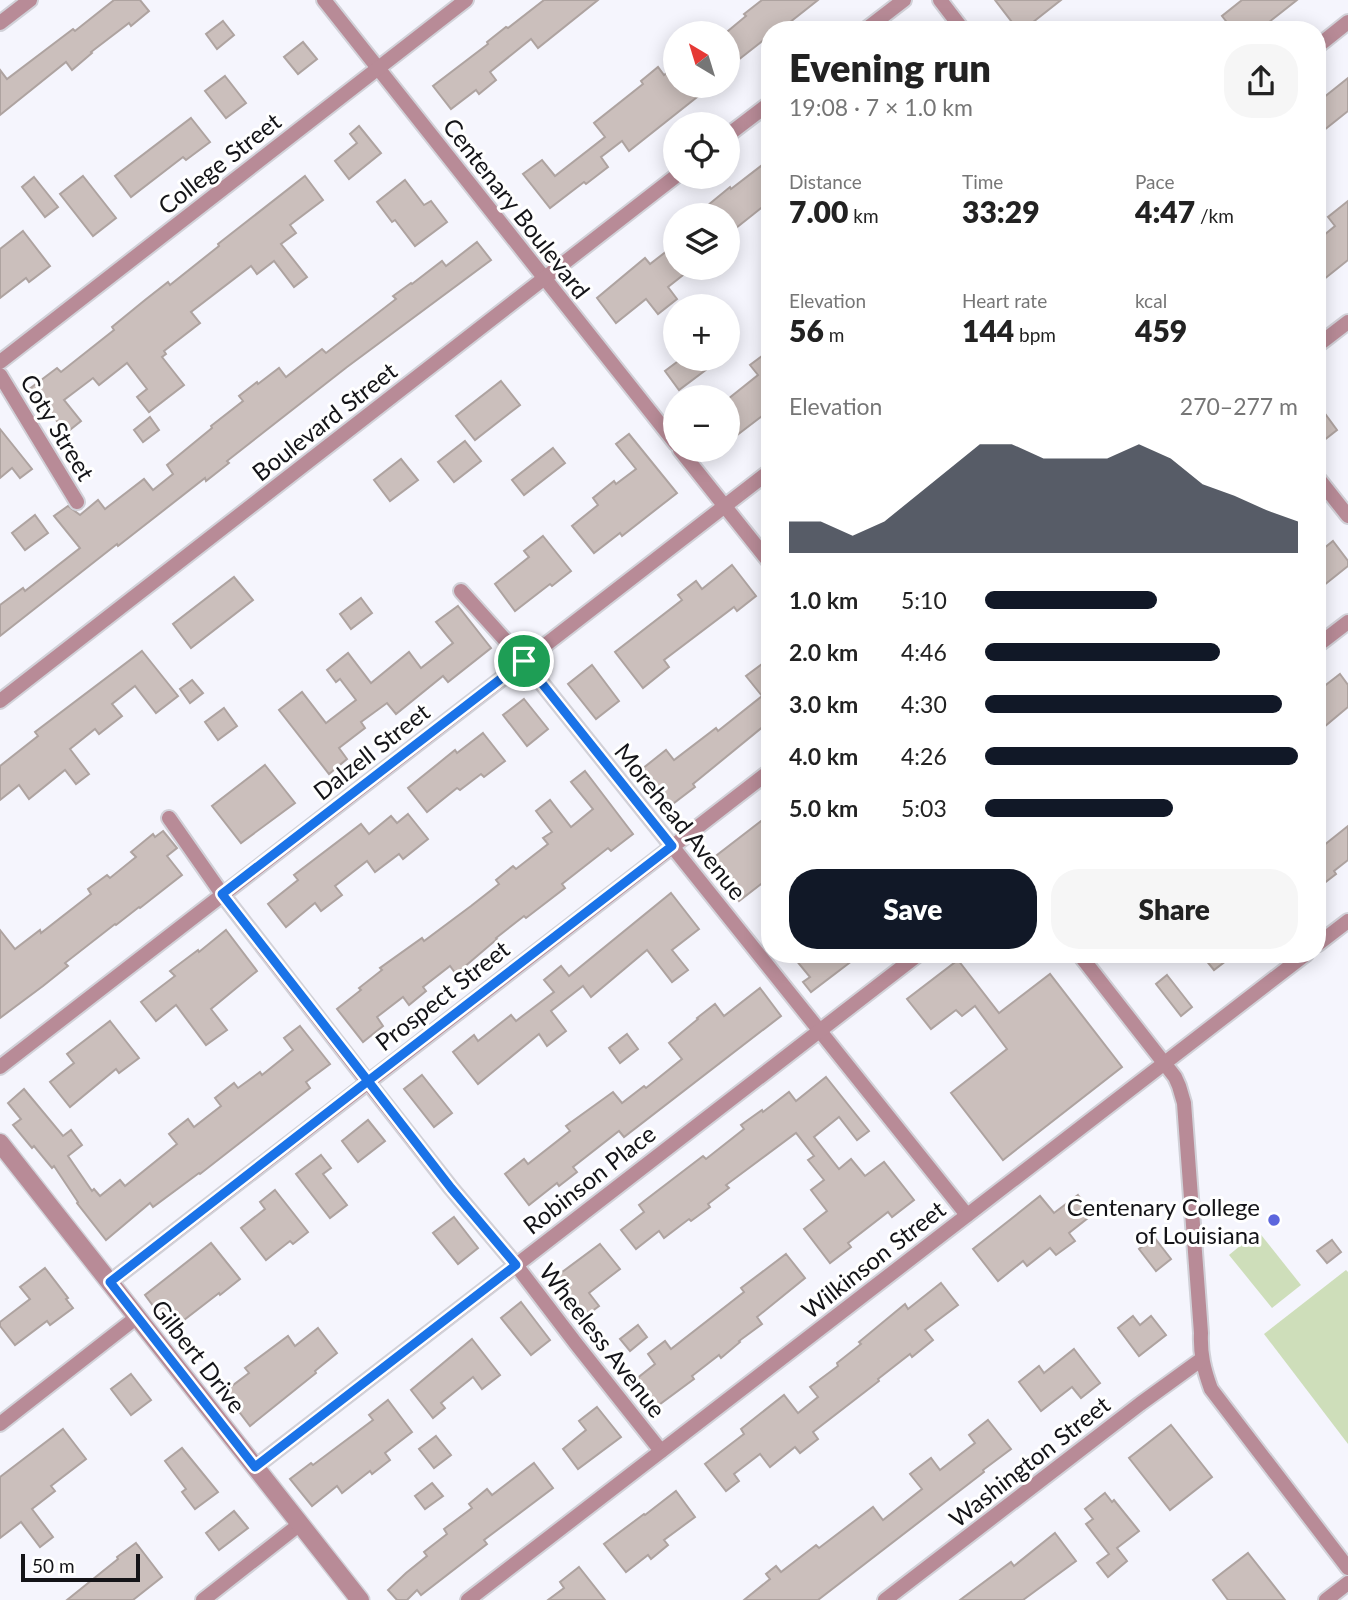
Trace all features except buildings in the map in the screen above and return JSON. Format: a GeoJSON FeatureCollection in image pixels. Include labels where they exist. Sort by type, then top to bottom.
{"type":"FeatureCollection","features":[{"type":"Feature","properties":{"kind":"street"},"geometry":{"type":"LineString","coordinates":[[0,23],[30,0]]}},
{"type":"Feature","properties":{"kind":"street","name":"Centenary Boulevard"},"geometry":{"type":"LineString","coordinates":[[324,0],[663,428]]}},
{"type":"Feature","properties":{"kind":"street","name":"College Street"},"geometry":{"type":"LineString","coordinates":[[0,362],[466,0]]}},
{"type":"Feature","properties":{"kind":"street"},"geometry":{"type":"LineString","coordinates":[[877,21],[904,0]]}},
{"type":"Feature","properties":{"kind":"street"},"geometry":{"type":"LineString","coordinates":[[940,0],[957,21]]}},
{"type":"Feature","properties":{"kind":"street"},"geometry":{"type":"LineString","coordinates":[[1326,40],[1348,22]]}},
{"type":"Feature","properties":{"kind":"street"},"geometry":{"type":"LineString","coordinates":[[740,126],[761,110]]}},
{"type":"Feature","properties":{"kind":"street","name":"Boulevard Street"},"geometry":{"type":"LineString","coordinates":[[0,701],[663,186]]}},
{"type":"Feature","properties":{"kind":"street"},"geometry":{"type":"LineString","coordinates":[[1326,339],[1348,322]]}},
{"type":"Feature","properties":{"kind":"street","name":"Coty Street"},"geometry":{"type":"LineString","coordinates":[[0,374],[77,502]]}},
{"type":"Feature","properties":{"kind":"street"},"geometry":{"type":"LineString","coordinates":[[690,462],[761,552]]}},
{"type":"Feature","properties":{"kind":"street","name":"Dalzell Street"},"geometry":{"type":"LineString","coordinates":[[0,1067],[761,478]]}},
{"type":"Feature","properties":{"kind":"street"},"geometry":{"type":"LineString","coordinates":[[1326,488],[1348,516]]}},
{"type":"Feature","properties":{"kind":"street","name":"Morehead Avenue"},"geometry":{"type":"LineString","coordinates":[[460,591],[524,661],[761,957]]}},
{"type":"Feature","properties":{"kind":"street"},"geometry":{"type":"LineString","coordinates":[[1326,639],[1348,622]]}},
{"type":"Feature","properties":{"kind":"street","name":"Prospect Street"},"geometry":{"type":"LineString","coordinates":[[110,1282],[761,778]]}},
{"type":"Feature","properties":{"kind":"street","name":"Wheeless Avenue"},"geometry":{"type":"LineString","coordinates":[[170,818],[222,894],[451,1188],[516,1265],[661,1451]]}},
{"type":"Feature","properties":{"kind":"street"},"geometry":{"type":"LineString","coordinates":[[1326,938],[1348,921]]}},
{"type":"Feature","properties":{"kind":"street","name":"Morehead Avenue"},"geometry":{"type":"LineString","coordinates":[[766,963],[967,1215]]}},
{"type":"Feature","properties":{"kind":"street","name":"Robinson Place"},"geometry":{"type":"LineString","coordinates":[[255,1467],[907,963]]}},
{"type":"Feature","properties":{"kind":"street"},"geometry":{"type":"LineString","coordinates":[[1086,963],[1164,1063],[1179,1086],[1184,1103],[1202,1359],[1211,1389],[1348,1568]]}},
{"type":"Feature","properties":{"kind":"street","name":"Wilkinson Street"},"geometry":{"type":"LineString","coordinates":[[468,1600],[1294,963]]}},
{"type":"Feature","properties":{"kind":"street","name":"Gilbert Drive"},"geometry":{"type":"LineString","coordinates":[[0,1143],[360,1600]]}},
{"type":"Feature","properties":{"kind":"street"},"geometry":{"type":"LineString","coordinates":[[0,1424],[137,1317]]}},
{"type":"Feature","properties":{"kind":"street","name":"Washington Street"},"geometry":{"type":"LineString","coordinates":[[885,1600],[1202,1359]]}},
{"type":"Feature","properties":{"kind":"street"},"geometry":{"type":"LineString","coordinates":[[202,1600],[300,1524]]}},
{"type":"Feature","properties":{"kind":"street"},"geometry":{"type":"LineString","coordinates":[[1326,1600],[1348,1583]]}},
{"type":"Feature","properties":{"kind":"green space"},"geometry":{"type":"Polygon","coordinates":[[[1258,1231],[1301,1285],[1272,1308],[1229,1255],[1258,1231]]]}},
{"type":"Feature","properties":{"kind":"green space"},"geometry":{"type":"Polygon","coordinates":[[[1346,1270],[1348,1272],[1348,1444],[1264,1334],[1346,1270]]]}},
{"type":"Feature","properties":{"kind":"place","name":"Centenary College of Louisiana"},"geometry":{"type":"Point","coordinates":[1274,1220]}},
{"type":"Feature","properties":{"kind":"route"},"geometry":{"type":"LineString","coordinates":[[524,661],[222,894],[368,1081],[110,1282],[255,1467],[516,1265],[451,1188],[368,1081],[672,846],[524,661]]}}]}
